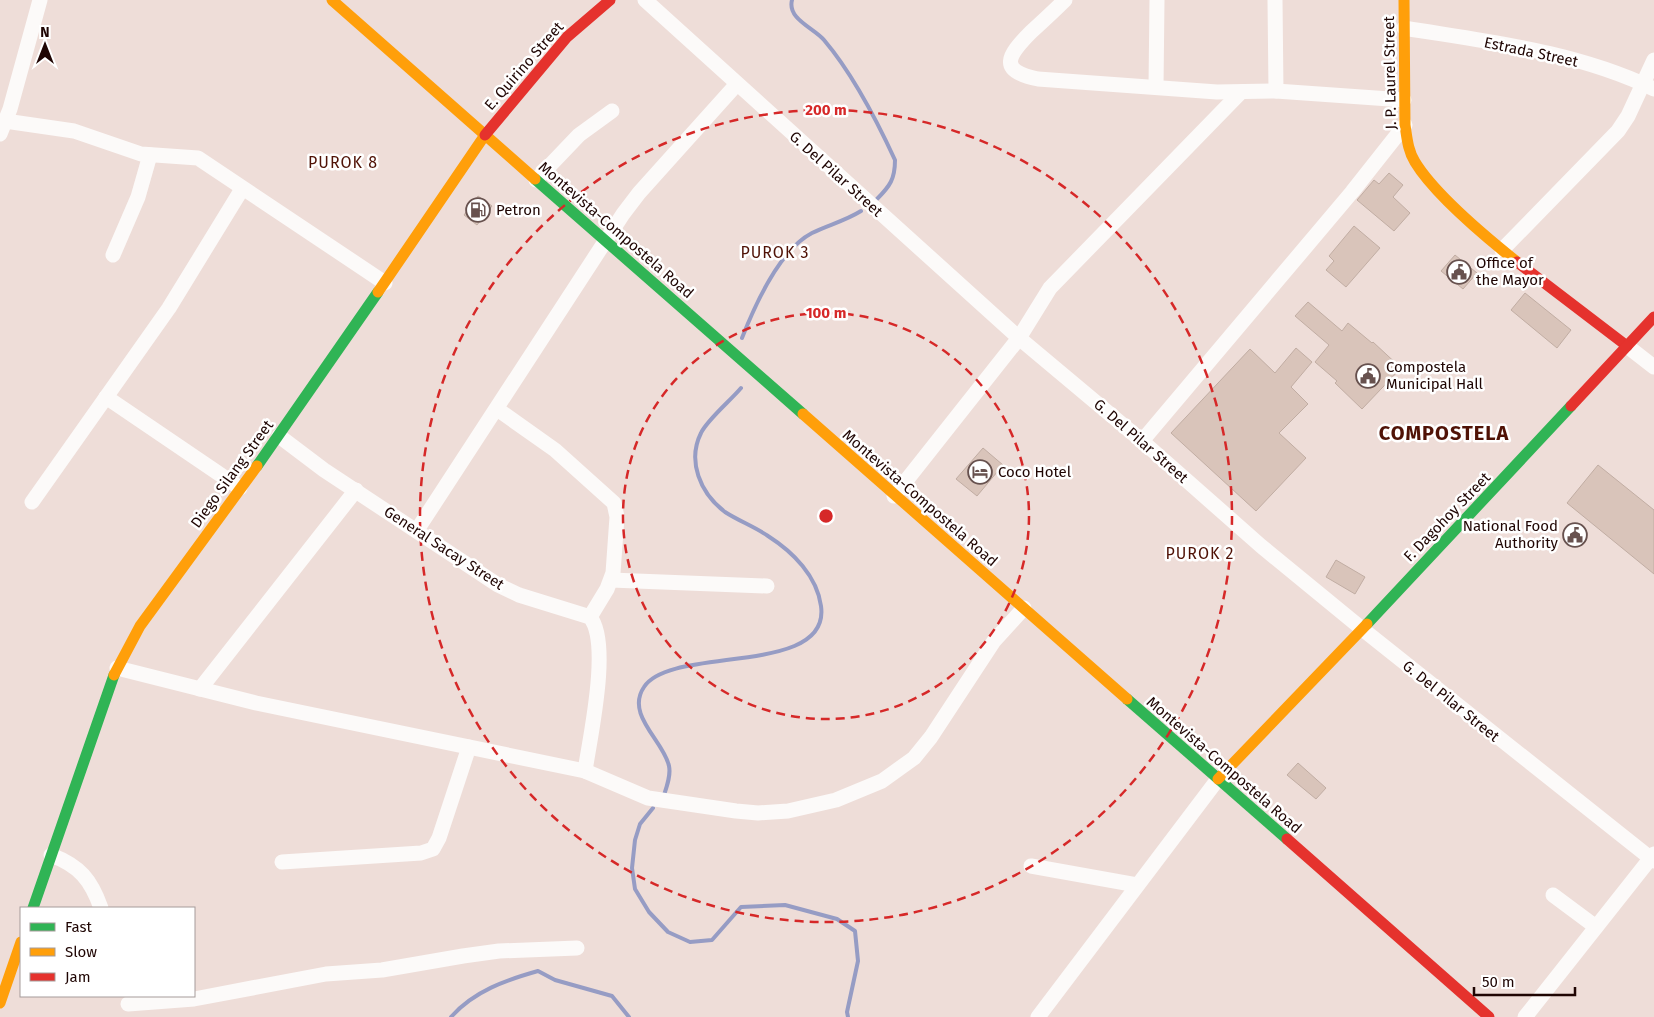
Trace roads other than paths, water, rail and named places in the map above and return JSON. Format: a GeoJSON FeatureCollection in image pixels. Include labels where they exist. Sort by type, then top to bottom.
{"type":"FeatureCollection","features":[{"type":"Feature","properties":{"kind":"main road","name":"Montevista-Compostela Road"},"geometry":{"type":"LineString","coordinates":[[332,0],[894,496],[1489,1017]]}},
{"type":"Feature","properties":{"kind":"main road","name":"E. Quirino Street"},"geometry":{"type":"LineString","coordinates":[[484,135],[567,37],[610,0]]}},
{"type":"Feature","properties":{"kind":"main road","name":"J. P. Laurel Street"},"geometry":{"type":"LineString","coordinates":[[1404,0],[1405,125],[1408,145],[1415,162],[1426,178],[1447,200],[1502,250],[1626,346]]}},
{"type":"Feature","properties":{"kind":"main road","name":"Diego Silang Street"},"geometry":{"type":"LineString","coordinates":[[33,907],[117,668],[140,626],[279,436],[484,135]]}},
{"type":"Feature","properties":{"kind":"main road","name":"F. Dagohoy Street"},"geometry":{"type":"LineString","coordinates":[[1218,779],[1481,504],[1654,317]]}},
{"type":"Feature","properties":{"kind":"main road"},"geometry":{"type":"LineString","coordinates":[[0,1003],[20,945]]}},
{"type":"Feature","properties":{"kind":"street"},"geometry":{"type":"LineString","coordinates":[[40,0],[3,127],[67,129],[150,155],[198,158],[385,283]]}},
{"type":"Feature","properties":{"kind":"street","name":"G. Del Pilar Street"},"geometry":{"type":"LineString","coordinates":[[645,0],[1019,338],[1142,441],[1261,546],[1361,628],[1653,858]]}},
{"type":"Feature","properties":{"kind":"street"},"geometry":{"type":"LineString","coordinates":[[1065,0],[1014,49],[1009,60],[1013,69],[1024,76],[1038,79],[1404,100]]}},
{"type":"Feature","properties":{"kind":"street"},"geometry":{"type":"LineString","coordinates":[[1156,87],[1158,0]]}},
{"type":"Feature","properties":{"kind":"street"},"geometry":{"type":"LineString","coordinates":[[1274,0],[1276,92]]}},
{"type":"Feature","properties":{"kind":"street","name":"Estrada Street"},"geometry":{"type":"LineString","coordinates":[[1404,28],[1537,50],[1569,58],[1649,86]]}},
{"type":"Feature","properties":{"kind":"street"},"geometry":{"type":"LineString","coordinates":[[1502,250],[1618,131],[1649,86],[1654,60]]}},
{"type":"Feature","properties":{"kind":"street"},"geometry":{"type":"LineString","coordinates":[[417,530],[639,193],[736,84]]}},
{"type":"Feature","properties":{"kind":"street"},"geometry":{"type":"LineString","coordinates":[[894,496],[1019,338],[1050,288],[1241,92]]}},
{"type":"Feature","properties":{"kind":"street"},"geometry":{"type":"LineString","coordinates":[[536,180],[579,135],[612,110]]}},
{"type":"Feature","properties":{"kind":"street"},"geometry":{"type":"LineString","coordinates":[[1142,441],[1352,192],[1405,125]]}},
{"type":"Feature","properties":{"kind":"street"},"geometry":{"type":"LineString","coordinates":[[113,255],[138,197],[150,155]]}},
{"type":"Feature","properties":{"kind":"street"},"geometry":{"type":"LineString","coordinates":[[32,502],[169,308],[242,189]]}},
{"type":"Feature","properties":{"kind":"street"},"geometry":{"type":"LineString","coordinates":[[1626,346],[1654,366]]}},
{"type":"Feature","properties":{"kind":"street"},"geometry":{"type":"LineString","coordinates":[[106,397],[240,488]]}},
{"type":"Feature","properties":{"kind":"street"},"geometry":{"type":"LineString","coordinates":[[497,409],[555,450],[614,503],[617,517],[611,580],[590,617],[598,632],[600,648],[596,701],[585,771]]}},
{"type":"Feature","properties":{"kind":"street","name":"General Sacay Street"},"geometry":{"type":"LineString","coordinates":[[279,436],[498,585],[519,594],[590,617]]}},
{"type":"Feature","properties":{"kind":"street"},"geometry":{"type":"LineString","coordinates":[[200,689],[356,490]]}},
{"type":"Feature","properties":{"kind":"street"},"geometry":{"type":"LineString","coordinates":[[611,580],[767,586]]}},
{"type":"Feature","properties":{"kind":"street"},"geometry":{"type":"LineString","coordinates":[[117,668],[256,703],[585,771],[648,798],[758,813],[788,811],[836,800],[882,781],[914,758],[931,737],[994,642],[1024,608]]}},
{"type":"Feature","properties":{"kind":"street"},"geometry":{"type":"LineString","coordinates":[[282,862],[421,853],[433,848],[439,838],[469,747]]}},
{"type":"Feature","properties":{"kind":"street"},"geometry":{"type":"LineString","coordinates":[[1038,1017],[1218,779]]}},
{"type":"Feature","properties":{"kind":"street"},"geometry":{"type":"LineString","coordinates":[[52,855],[77,868],[94,891],[101,907]]}},
{"type":"Feature","properties":{"kind":"street"},"geometry":{"type":"LineString","coordinates":[[1525,1017],[1653,858]]}},
{"type":"Feature","properties":{"kind":"street"},"geometry":{"type":"LineString","coordinates":[[1031,866],[1137,885]]}},
{"type":"Feature","properties":{"kind":"street"},"geometry":{"type":"LineString","coordinates":[[1554,895],[1596,927]]}},
{"type":"Feature","properties":{"kind":"street"},"geometry":{"type":"LineString","coordinates":[[129,1006],[194,999],[298,979],[382,970],[463,956],[577,948]]}},
{"type":"Feature","properties":{"kind":"waterway"},"geometry":{"type":"LineString","coordinates":[[792,0],[793,13],[802,23],[824,40],[854,82],[895,160],[891,182],[877,199]]}},
{"type":"Feature","properties":{"kind":"waterway"},"geometry":{"type":"LineString","coordinates":[[742,338],[761,295],[789,252],[812,233],[861,211]]}},
{"type":"Feature","properties":{"kind":"waterway"},"geometry":{"type":"LineString","coordinates":[[664,795],[669,777],[669,766],[666,757],[642,718],[639,708],[639,697],[644,687],[660,674],[684,667],[777,652],[801,643],[817,628],[821,606],[819,595],[809,575],[795,557],[777,542],[725,512],[709,496],[698,476],[695,454],[701,433],[714,416],[741,388]]}},
{"type":"Feature","properties":{"kind":"waterway"},"geometry":{"type":"LineString","coordinates":[[653,808],[640,824],[635,840],[632,868],[635,889],[649,912],[668,932],[690,942],[712,940],[741,907],[785,905],[837,919],[855,931],[858,961],[847,1012],[848,1017]]}},
{"type":"Feature","properties":{"kind":"waterway"},"geometry":{"type":"LineString","coordinates":[[451,1017],[480,993],[514,978],[538,971],[555,980],[612,996],[629,1017]]}},
{"type":"Feature","properties":{"kind":"place","name":"Petron"},"geometry":{"type":"Point","coordinates":[478,210]}},
{"type":"Feature","properties":{"kind":"place","name":"Office of the Mayor"},"geometry":{"type":"Point","coordinates":[1459,272]}},
{"type":"Feature","properties":{"kind":"place","name":"Compostela Municipal Hall"},"geometry":{"type":"Point","coordinates":[1368,376]}},
{"type":"Feature","properties":{"kind":"place","name":"Coco Hotel"},"geometry":{"type":"Point","coordinates":[980,472]}},
{"type":"Feature","properties":{"kind":"place","name":"National Food Authority"},"geometry":{"type":"Point","coordinates":[1575,535]}},
{"type":"Feature","properties":{"kind":"district","name":"PUROK 8"},"geometry":{"type":"Point","coordinates":[343,162]}},
{"type":"Feature","properties":{"kind":"district","name":"PUROK 3"},"geometry":{"type":"Point","coordinates":[775,252]}},
{"type":"Feature","properties":{"kind":"district","name":"COMPOSTELA"},"geometry":{"type":"Point","coordinates":[1444,433]}},
{"type":"Feature","properties":{"kind":"district","name":"PUROK 2"},"geometry":{"type":"Point","coordinates":[1200,553]}}]}
